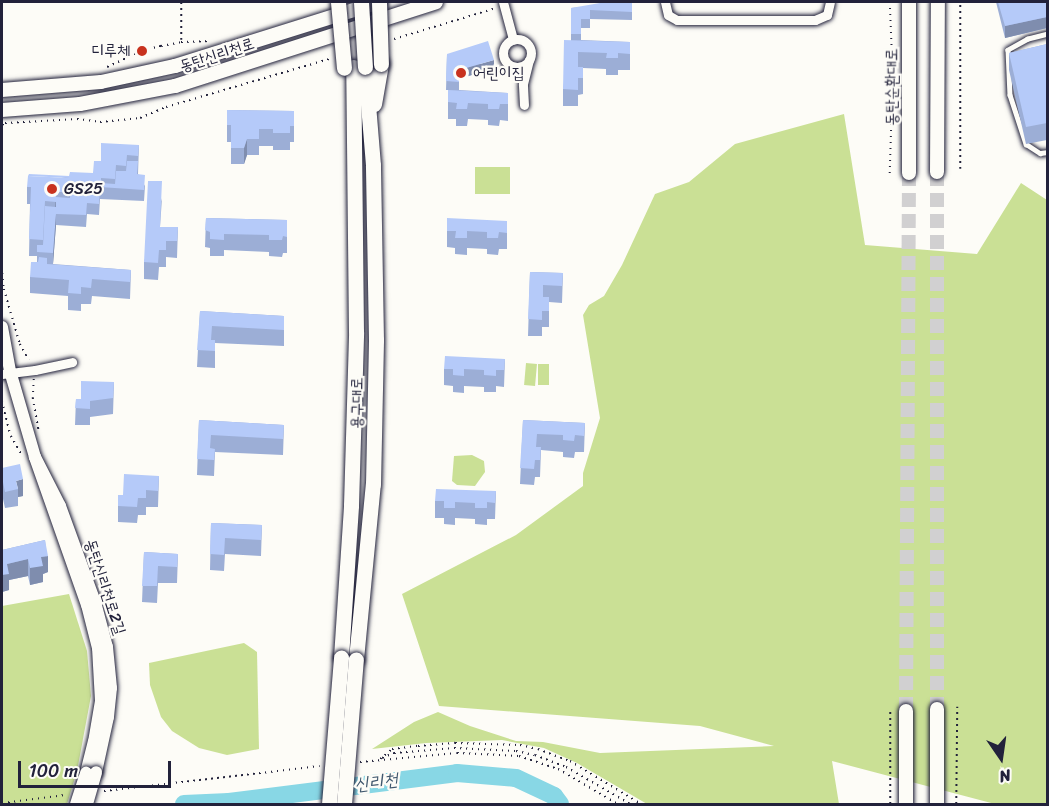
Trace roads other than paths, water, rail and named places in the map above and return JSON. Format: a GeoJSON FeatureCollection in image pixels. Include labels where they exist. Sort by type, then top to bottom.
{"type":"FeatureCollection","features":[{"type":"Feature","properties":{"kind":"highway"},"geometry":{"type":"LineString","coordinates":[[338,2],[350,65]]}},
{"type":"Feature","properties":{"kind":"highway","name":"용구대로"},"geometry":{"type":"LineString","coordinates":[[344,804],[356,332],[354,124],[348,2]]}},
{"type":"Feature","properties":{"kind":"highway","name":"용구대로"},"geometry":{"type":"LineString","coordinates":[[329,804],[373,484],[376,340],[370,125],[350,65],[361,2]]}},
{"type":"Feature","properties":{"kind":"highway"},"geometry":{"type":"LineString","coordinates":[[370,125],[381,64],[379,2]]}},
{"type":"Feature","properties":{"kind":"main road","name":"동탄신리천로"},"geometry":{"type":"LineString","coordinates":[[2,90],[101,82],[175,66],[379,2]]}},
{"type":"Feature","properties":{"kind":"main road","name":"동탄신리천로"},"geometry":{"type":"LineString","coordinates":[[2,110],[80,104],[175,86],[436,2]]}},
{"type":"Feature","properties":{"kind":"main road","name":"동탄순환대로"},"geometry":{"type":"LineString","coordinates":[[909,2],[909,173]]}},
{"type":"Feature","properties":{"kind":"main road"},"geometry":{"type":"LineString","coordinates":[[937,172],[938,2]]}},
{"type":"Feature","properties":{"kind":"main road"},"geometry":{"type":"LineString","coordinates":[[937,709],[937,804]]}},
{"type":"Feature","properties":{"kind":"main road"},"geometry":{"type":"LineString","coordinates":[[906,711],[906,804]]}},
{"type":"Feature","properties":{"kind":"street"},"geometry":{"type":"LineString","coordinates":[[665,2],[668,15],[677,20],[815,20],[827,15],[830,2]]}},
{"type":"Feature","properties":{"kind":"street"},"geometry":{"type":"LineString","coordinates":[[504,3],[513,40]]}},
{"type":"Feature","properties":{"kind":"street"},"geometry":{"type":"LineString","coordinates":[[523,84],[529,60],[529,46],[522,40],[513,40],[506,45],[503,53],[506,61],[520,73],[524,105]]}},
{"type":"Feature","properties":{"kind":"street"},"geometry":{"type":"LineString","coordinates":[[513,66],[522,66],[529,60]]}},
{"type":"Feature","properties":{"kind":"street","name":"동탄신리천로2길"},"geometry":{"type":"LineString","coordinates":[[2,327],[6,373],[30,458],[87,605],[98,648],[101,701],[87,804]]}},
{"type":"Feature","properties":{"kind":"street"},"geometry":{"type":"LineString","coordinates":[[6,373],[35,370],[72,362]]}},
{"type":"Feature","properties":{"kind":"street","name":"동탄신리천로2길"},"geometry":{"type":"LineString","coordinates":[[74,800],[91,772]]}},
{"type":"Feature","properties":{"kind":"lane"},"geometry":{"type":"LineString","coordinates":[[1047,34],[1028,39],[1008,50],[1011,95],[1026,144],[1040,153],[1047,152]]}},
{"type":"Feature","properties":{"kind":"waterway","name":"신리천"},"geometry":{"type":"LineString","coordinates":[[184,804],[229,802],[457,773],[516,778],[554,796],[560,804]]}},
{"type":"Feature","properties":{"kind":"tunnel"},"geometry":{"type":"LineString","coordinates":[[937,172],[937,709]]}},
{"type":"Feature","properties":{"kind":"tunnel"},"geometry":{"type":"LineString","coordinates":[[906,711],[909,173]]}},
{"type":"Feature","properties":{"kind":"place","name":"디루체"},"geometry":{"type":"Point","coordinates":[142,51]}},
{"type":"Feature","properties":{"kind":"place","name":"어린이집"},"geometry":{"type":"Point","coordinates":[461,73]}},
{"type":"Feature","properties":{"kind":"place","name":"GS25"},"geometry":{"type":"Point","coordinates":[52,189]}}]}
